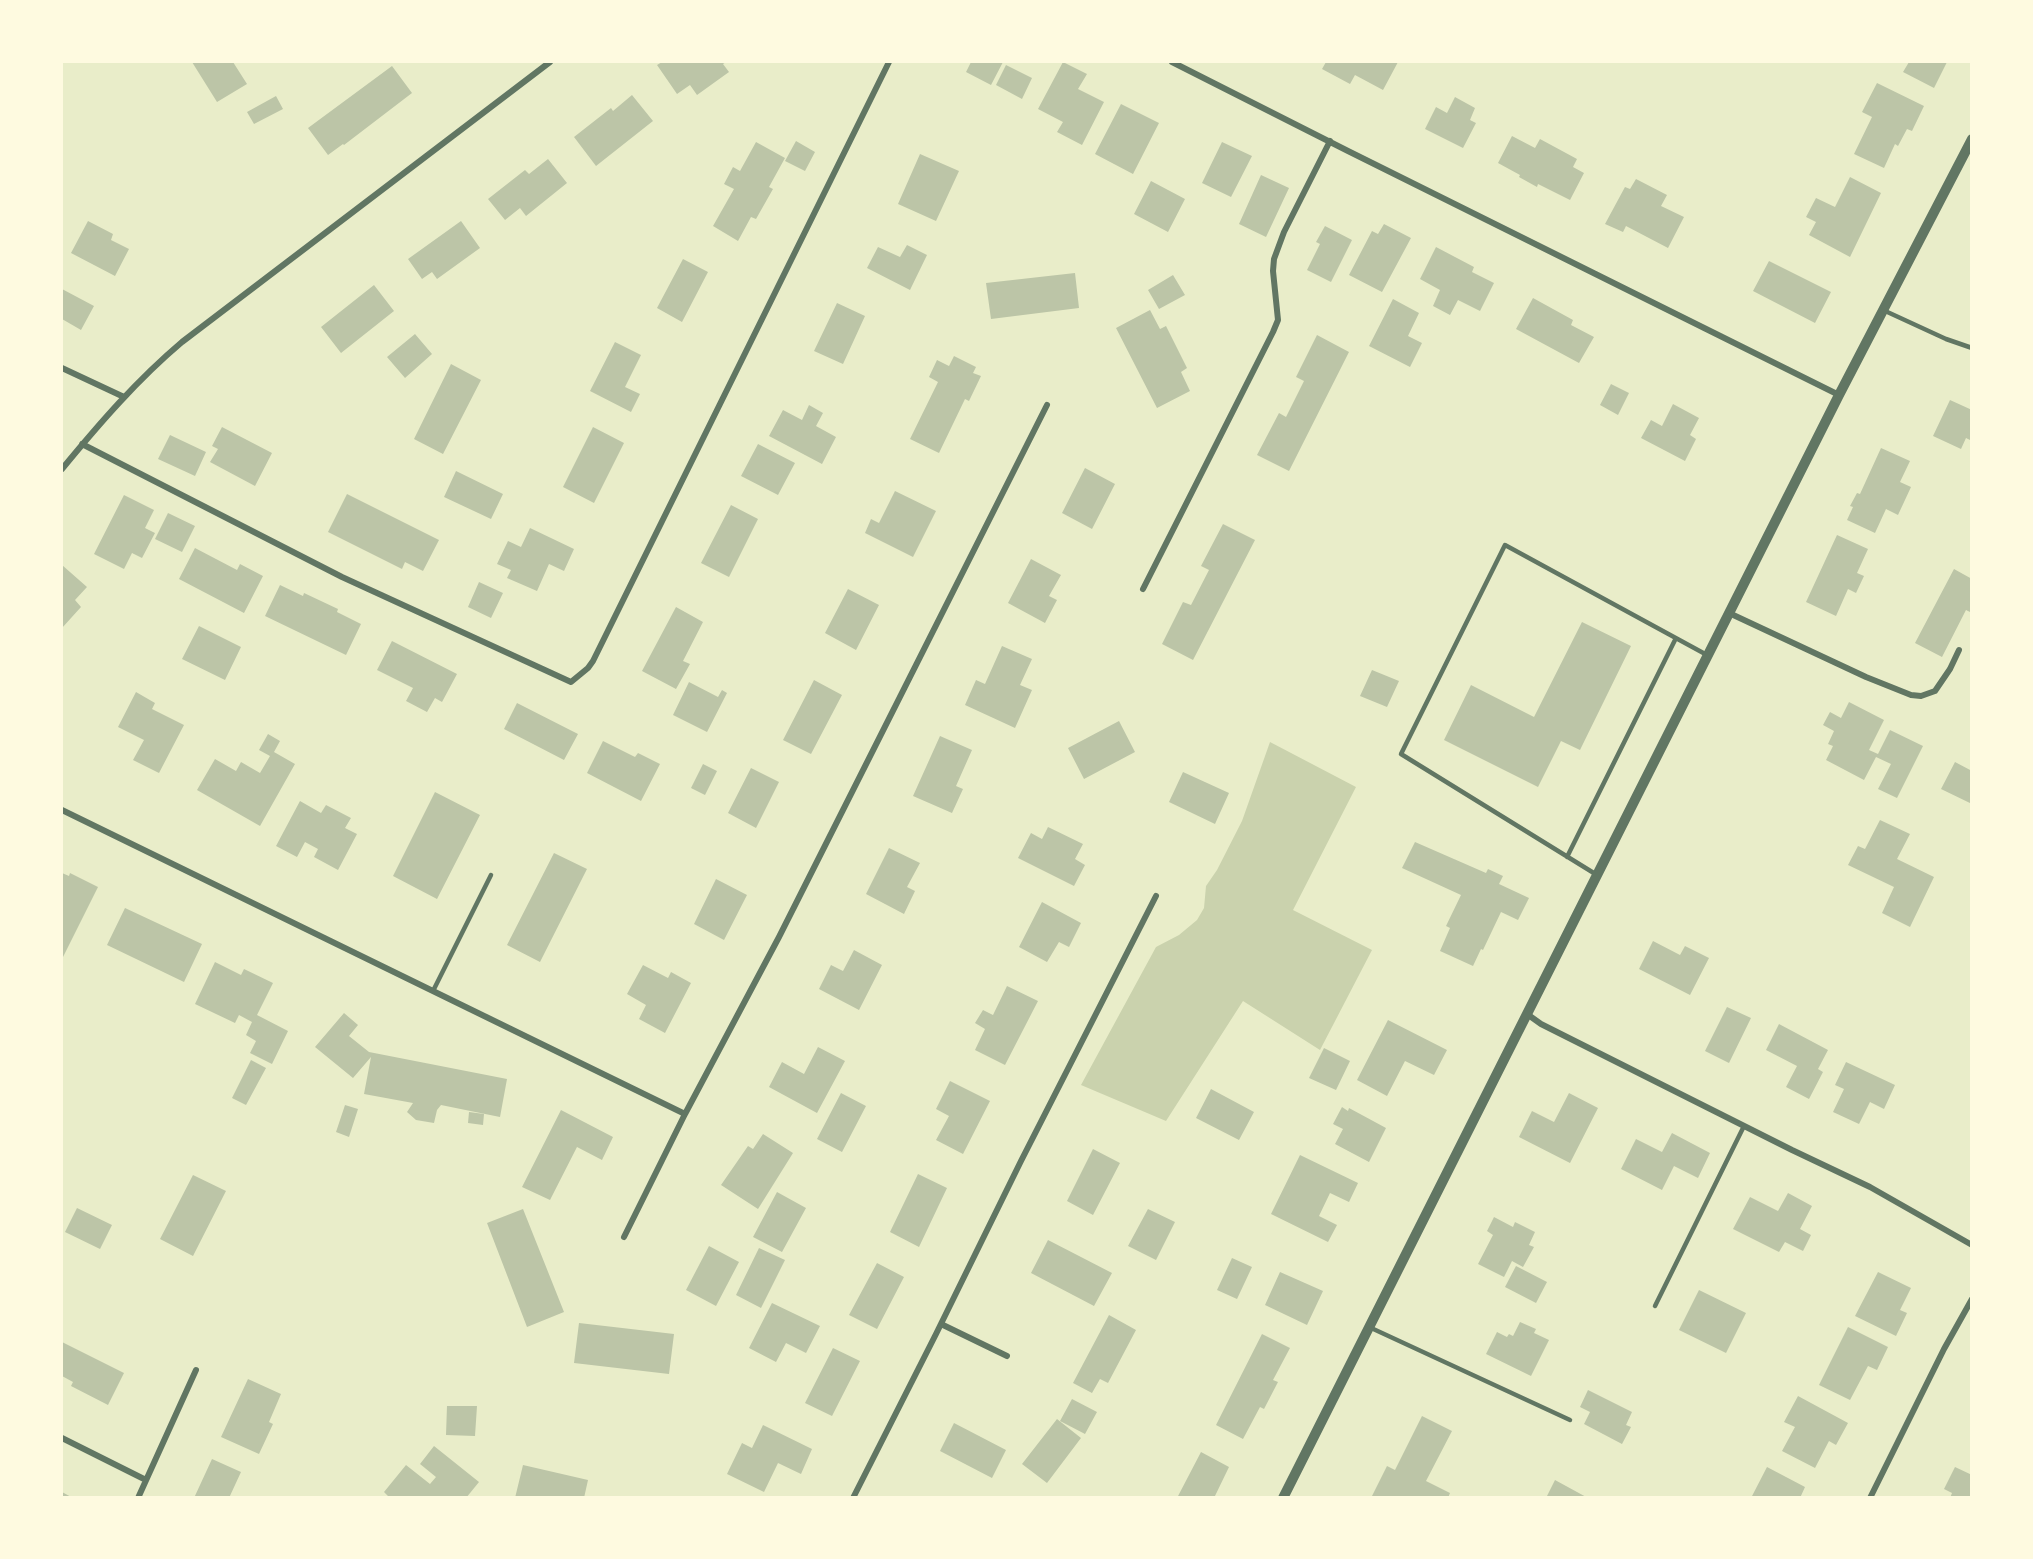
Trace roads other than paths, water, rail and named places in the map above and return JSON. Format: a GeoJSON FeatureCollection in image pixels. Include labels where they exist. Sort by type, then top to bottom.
{"type":"FeatureCollection","features":[{"type":"Feature","properties":{"kind":"street"},"geometry":{"type":"LineString","coordinates":[[62,468],[124,397],[158,362],[182,342],[550,62]]}},
{"type":"Feature","properties":{"kind":"street"},"geometry":{"type":"LineString","coordinates":[[82,444],[342,577],[571,682],[593,661],[889,62]]}},
{"type":"Feature","properties":{"kind":"street"},"geometry":{"type":"LineString","coordinates":[[1172,62],[1839,395]]}},
{"type":"Feature","properties":{"kind":"street"},"geometry":{"type":"LineString","coordinates":[[1282,1497],[1707,655],[1971,139]]}},
{"type":"Feature","properties":{"kind":"street"},"geometry":{"type":"LineString","coordinates":[[1143,589],[1273,332],[1278,320],[1274,259],[1284,232],[1330,141]]}},
{"type":"Feature","properties":{"kind":"street"},"geometry":{"type":"LineString","coordinates":[[62,368],[124,397]]}},
{"type":"Feature","properties":{"kind":"street"},"geometry":{"type":"LineString","coordinates":[[624,1237],[685,1114],[779,937],[1047,405]]}},
{"type":"Feature","properties":{"kind":"street"},"geometry":{"type":"LineString","coordinates":[[1729,613],[1866,677],[1911,695],[1921,696],[1935,691],[1959,650]]}},
{"type":"Feature","properties":{"kind":"street"},"geometry":{"type":"LineString","coordinates":[[62,810],[685,1114]]}},
{"type":"Feature","properties":{"kind":"street"},"geometry":{"type":"LineString","coordinates":[[853,1497],[1156,897]]}},
{"type":"Feature","properties":{"kind":"street"},"geometry":{"type":"LineString","coordinates":[[1527,1014],[1540,1024],[1898,1201],[1971,1245]]}},
{"type":"Feature","properties":{"kind":"street"},"geometry":{"type":"LineString","coordinates":[[1870,1497],[1971,1299]]}},
{"type":"Feature","properties":{"kind":"street"},"geometry":{"type":"LineString","coordinates":[[941,1324],[1006,1356]]}},
{"type":"Feature","properties":{"kind":"street"},"geometry":{"type":"LineString","coordinates":[[138,1497],[196,1370]]}},
{"type":"Feature","properties":{"kind":"street"},"geometry":{"type":"LineString","coordinates":[[62,1438],[146,1480]]}},
{"type":"Feature","properties":{"kind":"lane"},"geometry":{"type":"LineString","coordinates":[[1883,310],[1971,348]]}},
{"type":"Feature","properties":{"kind":"lane"},"geometry":{"type":"LineString","coordinates":[[1597,875],[1401,754],[1505,545],[1707,655]]}},
{"type":"Feature","properties":{"kind":"lane"},"geometry":{"type":"LineString","coordinates":[[1567,856],[1676,638]]}},
{"type":"Feature","properties":{"kind":"lane"},"geometry":{"type":"LineString","coordinates":[[433,991],[491,875]]}},
{"type":"Feature","properties":{"kind":"lane"},"geometry":{"type":"LineString","coordinates":[[1655,1306],[1744,1126]]}},
{"type":"Feature","properties":{"kind":"lane"},"geometry":{"type":"LineString","coordinates":[[1369,1327],[1570,1420]]}}]}
